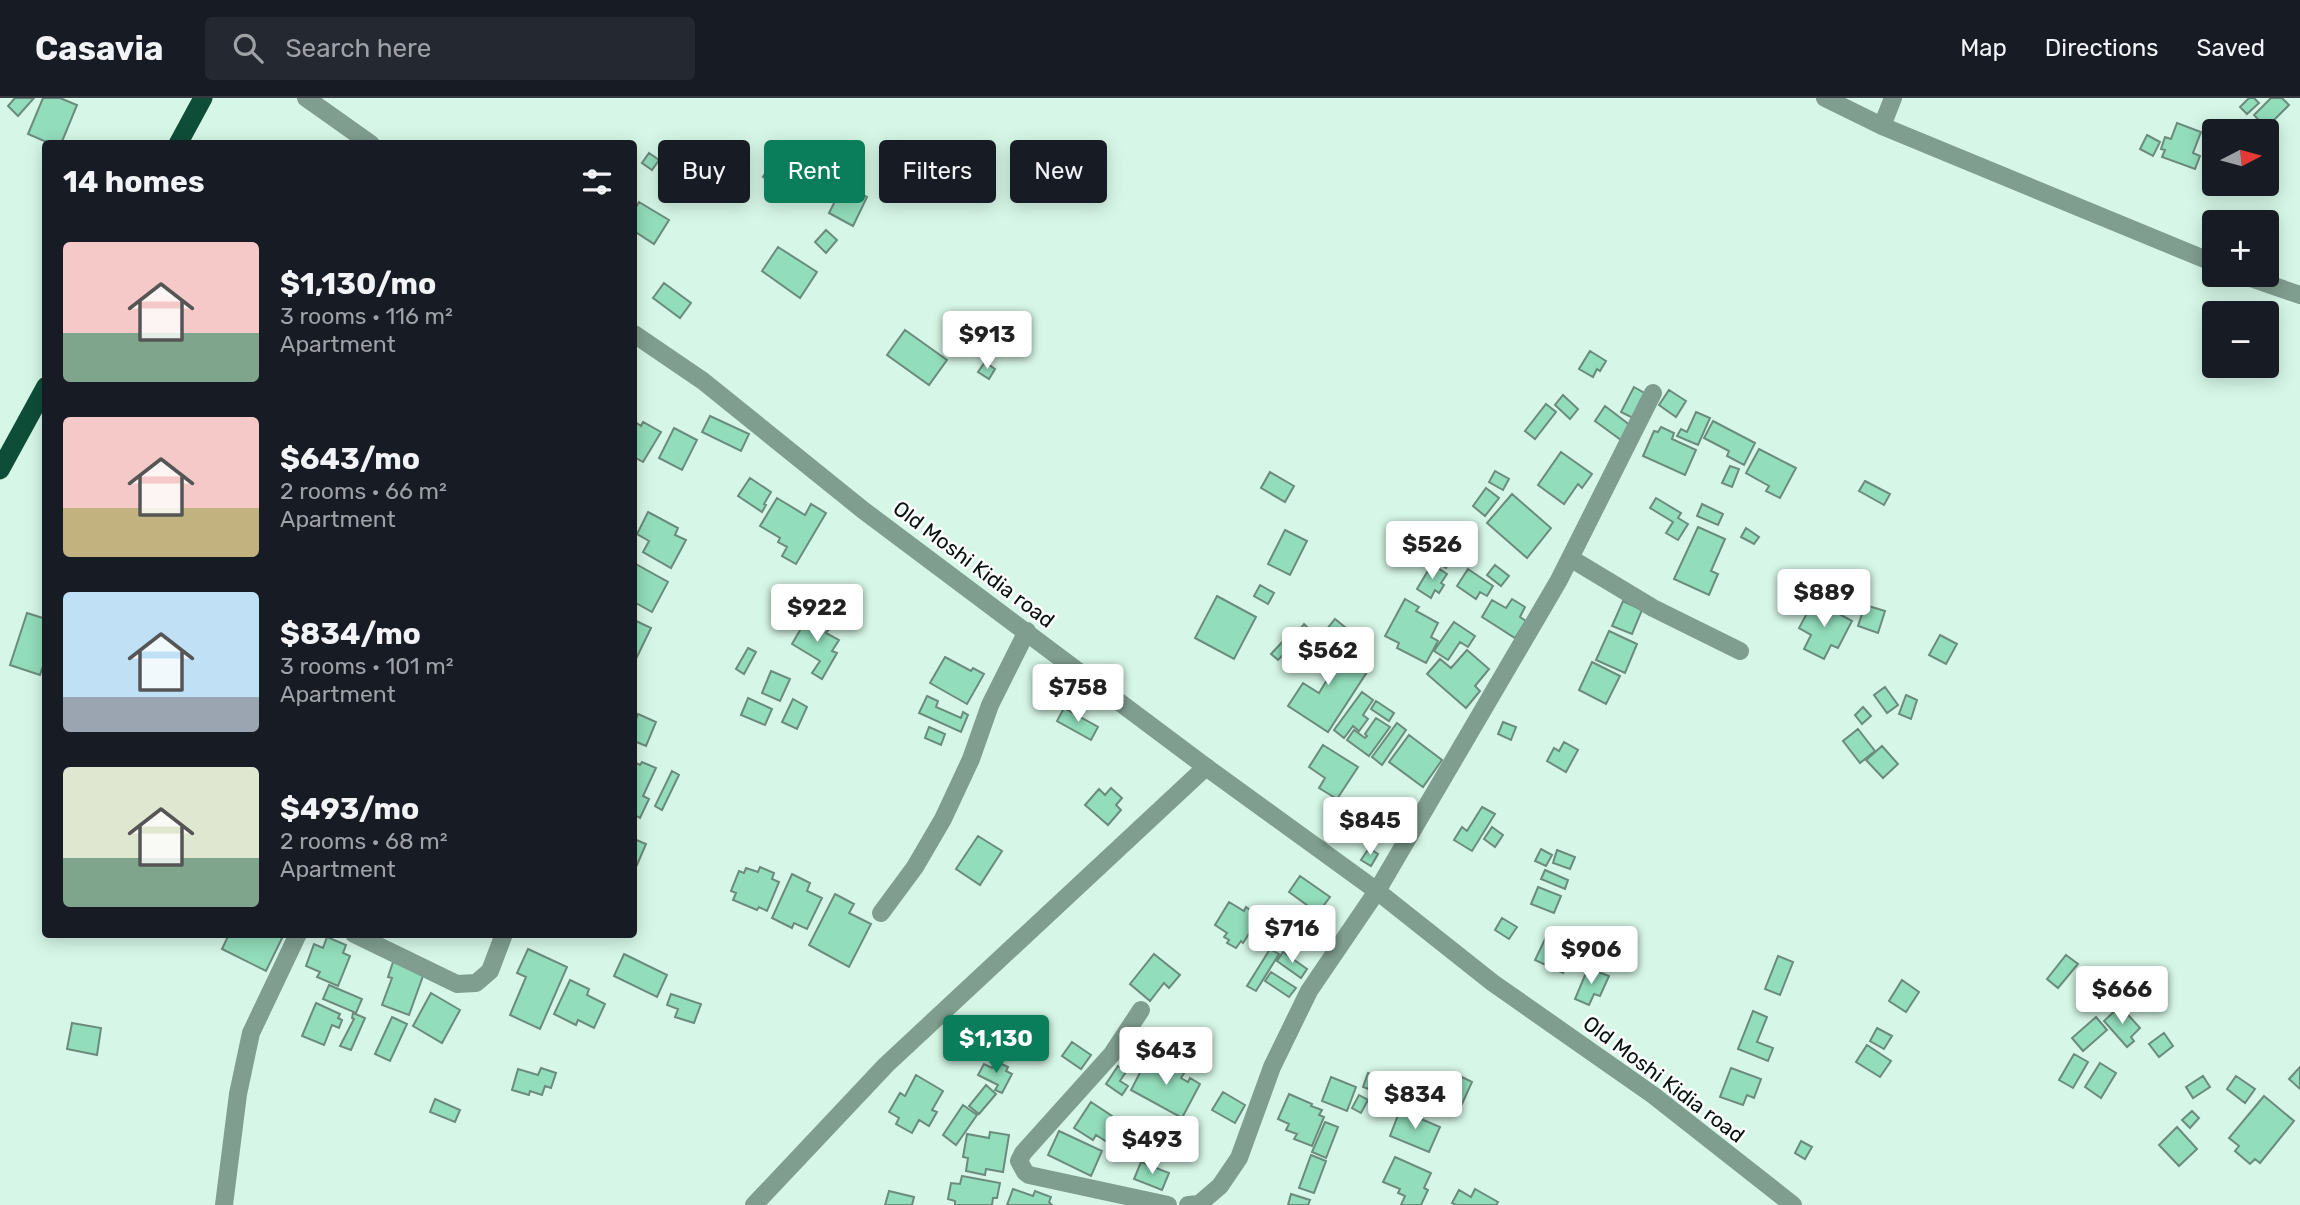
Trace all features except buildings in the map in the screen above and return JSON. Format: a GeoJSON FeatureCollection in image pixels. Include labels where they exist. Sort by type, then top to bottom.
{"type":"FeatureCollection","features":[{"type":"Feature","properties":{"kind":"highway"},"geometry":{"type":"LineString","coordinates":[[180,140],[203,98]]}},
{"type":"Feature","properties":{"kind":"highway"},"geometry":{"type":"LineString","coordinates":[[0,470],[42,393]]}},
{"type":"Feature","properties":{"kind":"street"},"geometry":{"type":"LineString","coordinates":[[306,98],[365,140]]}},
{"type":"Feature","properties":{"kind":"street"},"geometry":{"type":"LineString","coordinates":[[1825,98],[1882,126],[2202,258]]}},
{"type":"Feature","properties":{"kind":"street"},"geometry":{"type":"LineString","coordinates":[[1882,126],[1893,98]]}},
{"type":"Feature","properties":{"kind":"street"},"geometry":{"type":"LineString","coordinates":[[2277,287],[2300,295]]}},
{"type":"Feature","properties":{"kind":"street","name":"Old Moshi Kidia road"},"geometry":{"type":"LineString","coordinates":[[637,336],[703,381],[863,510],[1206,767],[1377,891],[1493,983],[1653,1096],[1793,1205]]}},
{"type":"Feature","properties":{"kind":"street"},"geometry":{"type":"LineString","coordinates":[[1188,1205],[1199,1204],[1220,1186],[1238,1158],[1272,1067],[1309,991],[1377,891],[1570,558],[1653,393]]}},
{"type":"Feature","properties":{"kind":"street"},"geometry":{"type":"LineString","coordinates":[[1570,558],[1653,608],[1740,651]]}},
{"type":"Feature","properties":{"kind":"street"},"geometry":{"type":"LineString","coordinates":[[881,913],[915,867],[943,819],[971,759],[990,705],[1027,631]]}},
{"type":"Feature","properties":{"kind":"street"},"geometry":{"type":"LineString","coordinates":[[754,1205],[886,1065],[1206,767]]}},
{"type":"Feature","properties":{"kind":"street"},"geometry":{"type":"LineString","coordinates":[[224,1205],[238,1094],[251,1033],[296,938]]}},
{"type":"Feature","properties":{"kind":"street"},"geometry":{"type":"LineString","coordinates":[[362,938],[457,984],[475,983],[490,971],[502,938]]}},
{"type":"Feature","properties":{"kind":"street"},"geometry":{"type":"LineString","coordinates":[[1141,1010],[1112,1054],[1023,1153],[1019,1161],[1030,1175],[1168,1205]]}}]}
